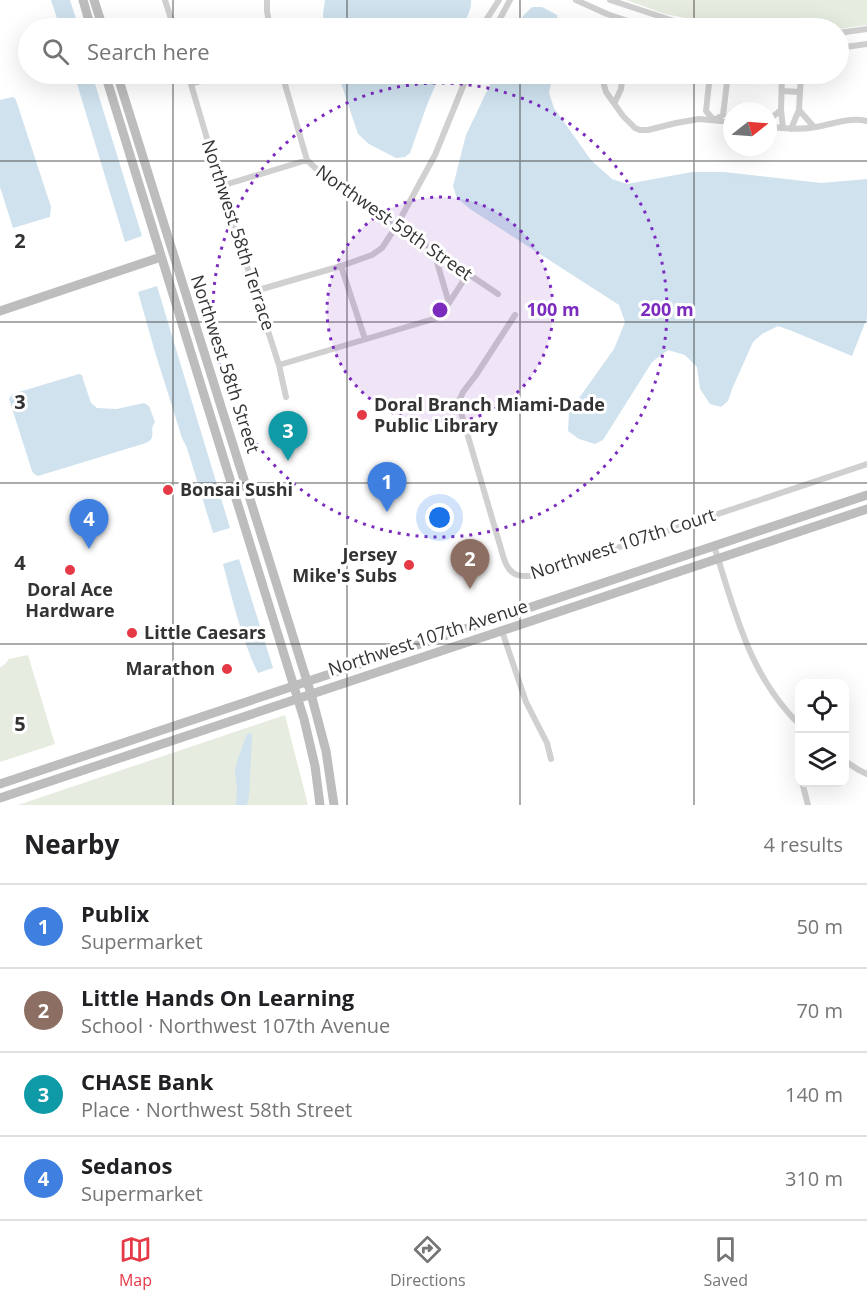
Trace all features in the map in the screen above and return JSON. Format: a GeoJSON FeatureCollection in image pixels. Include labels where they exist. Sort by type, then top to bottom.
{"type":"FeatureCollection","features":[{"type":"Feature","properties":{"kind":"main road"},"geometry":{"type":"LineString","coordinates":[[82,0],[88,18]]}},
{"type":"Feature","properties":{"kind":"main road"},"geometry":{"type":"LineString","coordinates":[[94,0],[100,18]]}},
{"type":"Feature","properties":{"kind":"main road","name":"Northwest 58th Street"},"geometry":{"type":"LineString","coordinates":[[108,84],[298,699],[315,766],[320,805]]}},
{"type":"Feature","properties":{"kind":"main road","name":"Northwest 58th Street"},"geometry":{"type":"LineString","coordinates":[[120,84],[311,694],[326,751],[334,805]]}},
{"type":"Feature","properties":{"kind":"main road"},"geometry":{"type":"LineString","coordinates":[[0,311],[161,257]]}},
{"type":"Feature","properties":{"kind":"main road","name":"Northwest 107th Avenue"},"geometry":{"type":"LineString","coordinates":[[0,784],[867,495]]}},
{"type":"Feature","properties":{"kind":"main road","name":"Northwest 107th Avenue"},"geometry":{"type":"LineString","coordinates":[[0,798],[867,509]]}},
{"type":"Feature","properties":{"kind":"street"},"geometry":{"type":"LineString","coordinates":[[165,0],[171,18]]}},
{"type":"Feature","properties":{"kind":"street"},"geometry":{"type":"LineString","coordinates":[[267,0],[268,18]]}},
{"type":"Feature","properties":{"kind":"street"},"geometry":{"type":"LineString","coordinates":[[487,18],[499,0]]}},
{"type":"Feature","properties":{"kind":"street"},"geometry":{"type":"LineString","coordinates":[[500,18],[510,0]]}},
{"type":"Feature","properties":{"kind":"street"},"geometry":{"type":"LineString","coordinates":[[576,0],[620,18]]}},
{"type":"Feature","properties":{"kind":"street"},"geometry":{"type":"LineString","coordinates":[[609,0],[667,18]]}},
{"type":"Feature","properties":{"kind":"street"},"geometry":{"type":"LineString","coordinates":[[849,31],[867,29]]}},
{"type":"Feature","properties":{"kind":"street"},"geometry":{"type":"LineString","coordinates":[[849,46],[867,44]]}},
{"type":"Feature","properties":{"kind":"street","name":"Northwest 58th Terrace"},"geometry":{"type":"LineString","coordinates":[[191,84],[221,186],[279,365],[286,397]]}},
{"type":"Feature","properties":{"kind":"street","name":"Northwest 59th Street"},"geometry":{"type":"LineString","coordinates":[[285,84],[307,160],[326,178],[498,294]]}},
{"type":"Feature","properties":{"kind":"street"},"geometry":{"type":"LineString","coordinates":[[255,291],[341,266],[372,255],[382,248],[435,155],[464,84]]}},
{"type":"Feature","properties":{"kind":"street"},"geometry":{"type":"LineString","coordinates":[[605,84],[606,92],[628,122],[640,130],[688,121],[723,121]]}},
{"type":"Feature","properties":{"kind":"street"},"geometry":{"type":"LineString","coordinates":[[615,102],[622,84]]}},
{"type":"Feature","properties":{"kind":"street"},"geometry":{"type":"LineString","coordinates":[[709,84],[706,111],[714,120]]}},
{"type":"Feature","properties":{"kind":"street"},"geometry":{"type":"LineString","coordinates":[[714,120],[723,115],[727,84]]}},
{"type":"Feature","properties":{"kind":"street"},"geometry":{"type":"LineString","coordinates":[[782,84],[783,128]]}},
{"type":"Feature","properties":{"kind":"street"},"geometry":{"type":"LineString","coordinates":[[791,129],[800,110],[800,84]]}},
{"type":"Feature","properties":{"kind":"street"},"geometry":{"type":"LineString","coordinates":[[782,91],[800,92]]}},
{"type":"Feature","properties":{"kind":"street"},"geometry":{"type":"LineString","coordinates":[[777,113],[781,110]]}},
{"type":"Feature","properties":{"kind":"street"},"geometry":{"type":"LineString","coordinates":[[800,110],[814,127]]}},
{"type":"Feature","properties":{"kind":"street"},"geometry":{"type":"LineString","coordinates":[[777,126],[791,129],[853,119],[867,121]]}},
{"type":"Feature","properties":{"kind":"street"},"geometry":{"type":"LineString","coordinates":[[221,186],[307,160]]}},
{"type":"Feature","properties":{"kind":"street"},"geometry":{"type":"LineString","coordinates":[[434,251],[449,303]]}},
{"type":"Feature","properties":{"kind":"street"},"geometry":{"type":"LineString","coordinates":[[161,257],[172,253]]}},
{"type":"Feature","properties":{"kind":"street"},"geometry":{"type":"LineString","coordinates":[[341,266],[365,339]]}},
{"type":"Feature","properties":{"kind":"street"},"geometry":{"type":"LineString","coordinates":[[279,365],[440,317],[467,274]]}},
{"type":"Feature","properties":{"kind":"street","name":"Northwest 107th Court"},"geometry":{"type":"LineString","coordinates":[[514,315],[459,401],[504,559],[510,571],[516,575],[526,577],[536,575],[867,464]]}},
{"type":"Feature","properties":{"kind":"street"},"geometry":{"type":"LineString","coordinates":[[714,546],[750,653],[775,697],[795,719]]}},
{"type":"Feature","properties":{"kind":"street"},"geometry":{"type":"LineString","coordinates":[[502,631],[526,702],[547,743],[551,759]]}},
{"type":"Feature","properties":{"kind":"street"},"geometry":{"type":"LineString","coordinates":[[849,763],[867,774]]}},
{"type":"Feature","properties":{"kind":"street"},"geometry":{"type":"LineString","coordinates":[[803,787],[808,805]]}},
{"type":"Feature","properties":{"kind":"shaded area"},"geometry":{"type":"Polygon","coordinates":[[[626,0],[867,0],[867,25],[849,28],[849,18],[686,18],[665,14],[626,0]]]}},
{"type":"Feature","properties":{"kind":"shaded area"},"geometry":{"type":"Polygon","coordinates":[[[28,655],[55,744],[0,762],[0,667],[9,659],[28,655]]]}},
{"type":"Feature","properties":{"kind":"shaded area"},"geometry":{"type":"Polygon","coordinates":[[[285,715],[308,805],[18,805],[285,715]]]}},
{"type":"Feature","properties":{"kind":"water"},"geometry":{"type":"Polygon","coordinates":[[[51,0],[70,0],[76,18],[57,18],[51,0]]]}},
{"type":"Feature","properties":{"kind":"water"},"geometry":{"type":"Polygon","coordinates":[[[325,0],[471,0],[466,18],[323,18],[325,0]]]}},
{"type":"Feature","properties":{"kind":"water"},"geometry":{"type":"Polygon","coordinates":[[[532,7],[542,7],[557,15],[557,18],[522,18],[532,7]]]}},
{"type":"Feature","properties":{"kind":"water"},"geometry":{"type":"Polygon","coordinates":[[[77,84],[95,84],[142,236],[125,242],[77,84]]]}},
{"type":"Feature","properties":{"kind":"water"},"geometry":{"type":"Polygon","coordinates":[[[341,84],[436,84],[410,153],[405,157],[396,158],[369,144],[358,134],[341,84]]]}},
{"type":"Feature","properties":{"kind":"water"},"geometry":{"type":"Polygon","coordinates":[[[490,84],[551,84],[549,93],[554,108],[591,160],[612,179],[627,184],[692,172],[724,172],[821,183],[867,179],[867,318],[852,356],[778,326],[762,334],[753,342],[728,401],[721,407],[710,404],[700,389],[697,367],[685,355],[668,350],[652,362],[603,440],[595,444],[579,439],[568,431],[569,412],[614,349],[625,322],[619,305],[470,209],[457,198],[453,186],[466,135],[490,84]]]}},
{"type":"Feature","properties":{"kind":"water"},"geometry":{"type":"Polygon","coordinates":[[[12,97],[17,103],[51,207],[50,217],[13,228],[0,187],[0,100],[12,97]]]}},
{"type":"Feature","properties":{"kind":"water"},"geometry":{"type":"Polygon","coordinates":[[[157,286],[230,528],[213,533],[138,292],[157,286]]]}},
{"type":"Feature","properties":{"kind":"water"},"geometry":{"type":"Polygon","coordinates":[[[82,375],[91,403],[97,408],[117,409],[144,403],[149,406],[155,422],[150,441],[38,476],[32,471],[9,399],[12,394],[82,375]]]}},
{"type":"Feature","properties":{"kind":"water"},"geometry":{"type":"Polygon","coordinates":[[[239,559],[273,668],[258,673],[242,633],[223,564],[239,559]]]}},
{"type":"Feature","properties":{"kind":"water"},"geometry":{"type":"Polygon","coordinates":[[[248,733],[252,734],[249,796],[247,805],[236,805],[235,771],[248,733]]]}},
{"type":"Feature","properties":{"kind":"place","name":"Doral Branch Miami-Dade Public Library"},"geometry":{"type":"Point","coordinates":[362,415]}},
{"type":"Feature","properties":{"kind":"place","name":"CHASE Bank"},"geometry":{"type":"Point","coordinates":[288,461]}},
{"type":"Feature","properties":{"kind":"place","name":"Bonsai Sushi"},"geometry":{"type":"Point","coordinates":[168,490]}},
{"type":"Feature","properties":{"kind":"place","name":"Publix"},"geometry":{"type":"Point","coordinates":[387,512]}},
{"type":"Feature","properties":{"kind":"place","name":"Sedanos"},"geometry":{"type":"Point","coordinates":[89,549]}},
{"type":"Feature","properties":{"kind":"place","name":"Jersey Mike's Subs"},"geometry":{"type":"Point","coordinates":[409,565]}},
{"type":"Feature","properties":{"kind":"place","name":"Doral Ace Hardware"},"geometry":{"type":"Point","coordinates":[70,570]}},
{"type":"Feature","properties":{"kind":"place","name":"Little Hands On Learning"},"geometry":{"type":"Point","coordinates":[470,589]}},
{"type":"Feature","properties":{"kind":"place","name":"Little Caesars"},"geometry":{"type":"Point","coordinates":[132,633]}},
{"type":"Feature","properties":{"kind":"place","name":"Marathon"},"geometry":{"type":"Point","coordinates":[227,669]}}]}
